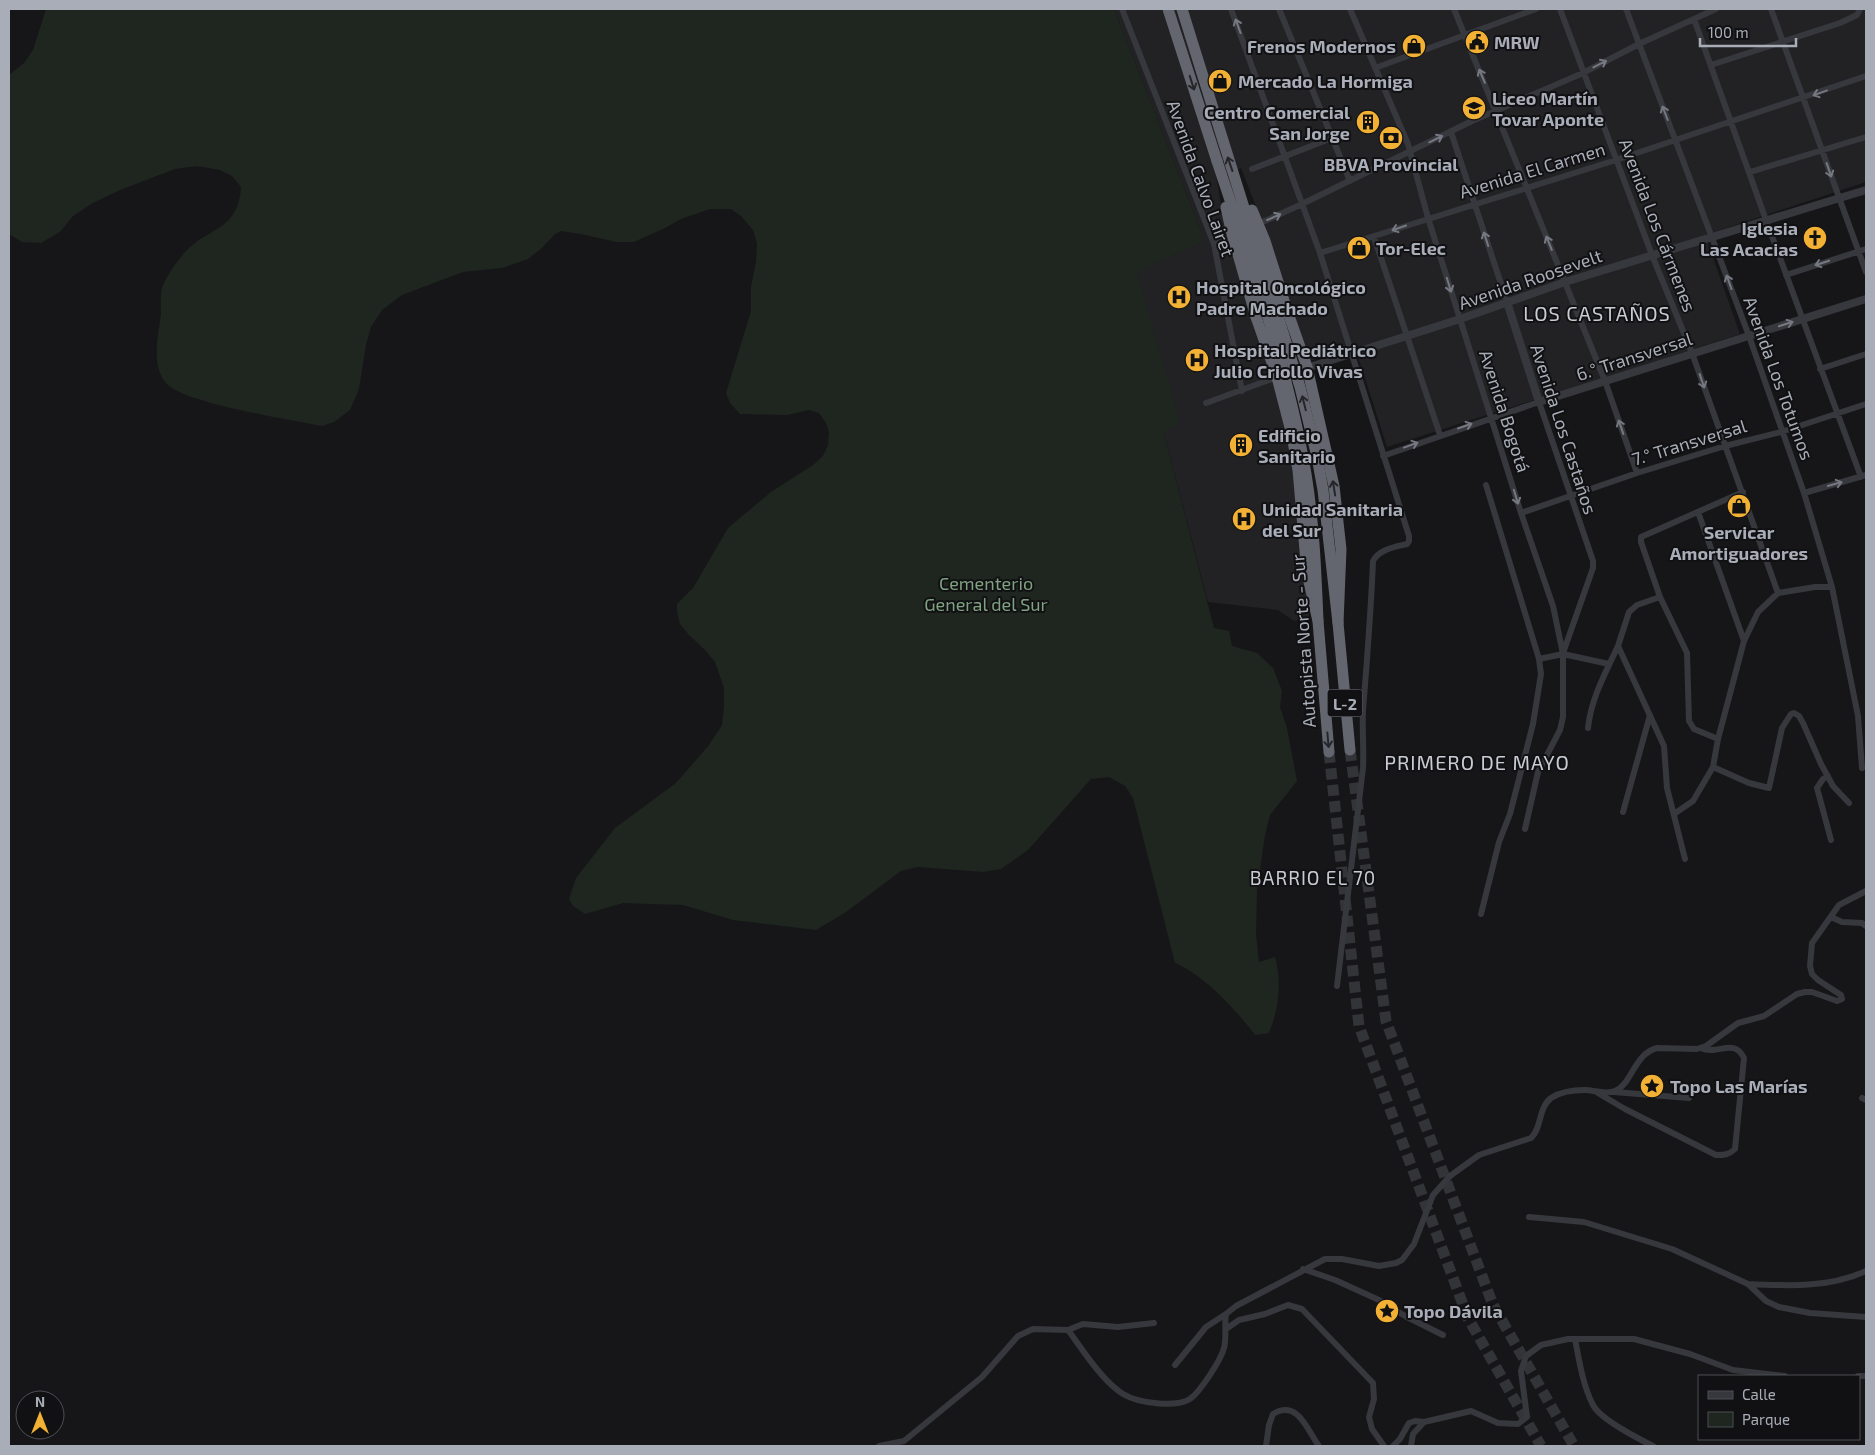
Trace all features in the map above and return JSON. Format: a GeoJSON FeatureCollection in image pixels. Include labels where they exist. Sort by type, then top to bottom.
{"type":"FeatureCollection","features":[{"type":"Feature","properties":{"kind":"highway","name":"Autopista Norte - Sur"},"geometry":{"type":"LineString","coordinates":[[1168,9],[1244,242],[1296,421],[1310,508],[1330,752]]}},
{"type":"Feature","properties":{"kind":"highway","name":"Autopista Norte - Sur"},"geometry":{"type":"LineString","coordinates":[[1182,9],[1286,338],[1311,429],[1328,526],[1350,750]]}},
{"type":"Feature","properties":{"kind":"highway"},"geometry":{"type":"LineString","coordinates":[[1217,161],[1230,230],[1256,317],[1277,377],[1292,435],[1298,470],[1307,573],[1318,621]]}},
{"type":"Feature","properties":{"kind":"highway"},"geometry":{"type":"LineString","coordinates":[[1238,186],[1253,211],[1262,234],[1307,367],[1330,466],[1341,549],[1338,624]]}},
{"type":"Feature","properties":{"kind":"street","name":"Avenida Calvo Lairet"},"geometry":{"type":"LineString","coordinates":[[1122,9],[1214,244],[1242,391]]}},
{"type":"Feature","properties":{"kind":"street"},"geometry":{"type":"LineString","coordinates":[[1231,9],[1320,253],[1409,536],[1407,544],[1383,551],[1376,556],[1374,561],[1363,712],[1363,768],[1338,986]]}},
{"type":"Feature","properties":{"kind":"street"},"geometry":{"type":"LineString","coordinates":[[1279,9],[1350,180]]}},
{"type":"Feature","properties":{"kind":"street","name":"Avenida Bogotá"},"geometry":{"type":"LineString","coordinates":[[1350,9],[1408,144],[1428,218],[1460,320],[1521,513],[1553,606],[1563,654],[1563,717],[1560,730],[1538,772],[1525,829]]}},
{"type":"Feature","properties":{"kind":"street"},"geometry":{"type":"LineString","coordinates":[[1454,9],[1605,381],[1637,473]]}},
{"type":"Feature","properties":{"kind":"street"},"geometry":{"type":"LineString","coordinates":[[1375,68],[1536,9]]}},
{"type":"Feature","properties":{"kind":"street","name":"Avenida Los Cármenes"},"geometry":{"type":"LineString","coordinates":[[1560,9],[1616,160],[1692,354],[1778,593]]}},
{"type":"Feature","properties":{"kind":"street","name":"Avenida Los Totumos"},"geometry":{"type":"LineString","coordinates":[[1626,9],[1712,237],[1804,492],[1832,587],[1858,716],[1862,768]]}},
{"type":"Feature","properties":{"kind":"street"},"geometry":{"type":"LineString","coordinates":[[1214,244],[1302,204],[1472,121],[1583,73],[1639,44],[1716,9]]}},
{"type":"Feature","properties":{"kind":"street"},"geometry":{"type":"LineString","coordinates":[[1771,9],[1866,272]]}},
{"type":"Feature","properties":{"kind":"street"},"geometry":{"type":"LineString","coordinates":[[1711,65],[1848,20],[1859,14],[1860,9]]}},
{"type":"Feature","properties":{"kind":"street"},"geometry":{"type":"LineString","coordinates":[[1694,19],[1820,369],[1864,476],[1804,492]]}},
{"type":"Feature","properties":{"kind":"street","name":"Avenida El Carmen"},"geometry":{"type":"LineString","coordinates":[[1320,253],[1616,160],[1866,76]]}},
{"type":"Feature","properties":{"kind":"street","name":"Avenida Los Castaños"},"geometry":{"type":"LineString","coordinates":[[1451,132],[1593,561],[1593,568],[1563,654]]}},
{"type":"Feature","properties":{"kind":"street"},"geometry":{"type":"LineString","coordinates":[[1750,172],[1866,137]]}},
{"type":"Feature","properties":{"kind":"street"},"geometry":{"type":"LineString","coordinates":[[1252,169],[1332,138]]}},
{"type":"Feature","properties":{"kind":"street","name":"Avenida Roosevelt"},"geometry":{"type":"LineString","coordinates":[[1206,404],[1277,377],[1460,320],[1565,282],[1866,190]]}},
{"type":"Feature","properties":{"kind":"street"},"geometry":{"type":"LineString","coordinates":[[1374,237],[1440,435]]}},
{"type":"Feature","properties":{"kind":"street"},"geometry":{"type":"LineString","coordinates":[[1786,275],[1866,249]]}},
{"type":"Feature","properties":{"kind":"street","name":"6.° Transversal"},"geometry":{"type":"LineString","coordinates":[[1383,456],[1491,417],[1866,299]]}},
{"type":"Feature","properties":{"kind":"street"},"geometry":{"type":"LineString","coordinates":[[1820,369],[1866,354]]}},
{"type":"Feature","properties":{"kind":"street","name":"7.° Transversal"},"geometry":{"type":"LineString","coordinates":[[1521,513],[1637,473],[1725,446],[1781,432],[1866,404]]}},
{"type":"Feature","properties":{"kind":"street"},"geometry":{"type":"LineString","coordinates":[[1481,914],[1500,842],[1510,814],[1533,724],[1541,674],[1539,659],[1486,485]]}},
{"type":"Feature","properties":{"kind":"street"},"geometry":{"type":"LineString","coordinates":[[1718,739],[1694,730],[1689,721],[1687,653],[1660,597],[1641,542],[1641,537],[1742,492]]}},
{"type":"Feature","properties":{"kind":"street"},"geometry":{"type":"LineString","coordinates":[[1698,512],[1744,641]]}},
{"type":"Feature","properties":{"kind":"street"},"geometry":{"type":"LineString","coordinates":[[1674,814],[1692,801],[1713,767],[1718,739],[1744,641],[1758,612],[1778,593],[1815,587],[1832,587]]}},
{"type":"Feature","properties":{"kind":"street"},"geometry":{"type":"LineString","coordinates":[[1588,728],[1596,693],[1618,646],[1629,612],[1637,605],[1660,597]]}},
{"type":"Feature","properties":{"kind":"street"},"geometry":{"type":"LineString","coordinates":[[1618,646],[1657,727],[1664,746],[1668,788],[1686,858]]}},
{"type":"Feature","properties":{"kind":"street"},"geometry":{"type":"LineString","coordinates":[[1539,659],[1563,654],[1610,664]]}},
{"type":"Feature","properties":{"kind":"street"},"geometry":{"type":"LineString","coordinates":[[1713,767],[1749,783],[1769,788],[1782,728],[1787,718],[1794,713],[1799,716],[1803,723],[1821,764],[1838,793],[1848,802]]}},
{"type":"Feature","properties":{"kind":"street"},"geometry":{"type":"LineString","coordinates":[[1623,812],[1650,715]]}},
{"type":"Feature","properties":{"kind":"street"},"geometry":{"type":"LineString","coordinates":[[1828,776],[1823,779],[1817,788],[1831,840]]}},
{"type":"Feature","properties":{"kind":"street"},"geometry":{"type":"LineString","coordinates":[[1700,1048],[1738,1023],[1764,1016],[1797,994],[1812,992],[1837,1001],[1842,999],[1841,995],[1812,974],[1810,966],[1812,944],[1839,905],[1866,891]]}},
{"type":"Feature","properties":{"kind":"street"},"geometry":{"type":"LineString","coordinates":[[1831,917],[1842,922],[1862,923],[1866,926]]}},
{"type":"Feature","properties":{"kind":"street"},"geometry":{"type":"LineString","coordinates":[[1597,1092],[1625,1109],[1716,1155],[1725,1155],[1736,1149],[1744,1058],[1740,1050],[1735,1048],[1707,1051],[1700,1048],[1657,1048],[1651,1050],[1645,1054],[1621,1087],[1614,1092]]}},
{"type":"Feature","properties":{"kind":"street"},"geometry":{"type":"LineString","coordinates":[[1175,1365],[1206,1326],[1236,1306],[1303,1269],[1325,1259],[1342,1259],[1380,1266],[1402,1260],[1414,1244],[1433,1195],[1450,1176],[1479,1155],[1531,1138],[1536,1134],[1542,1110],[1550,1098],[1563,1093],[1585,1090],[1689,1098]]}},
{"type":"Feature","properties":{"kind":"street"},"geometry":{"type":"LineString","coordinates":[[1529,1217],[1584,1222],[1672,1249],[1748,1284],[1766,1301],[1779,1307],[1810,1313],[1866,1317]]}},
{"type":"Feature","properties":{"kind":"street"},"geometry":{"type":"LineString","coordinates":[[1303,1269],[1334,1280],[1379,1300],[1405,1316],[1443,1335]]}},
{"type":"Feature","properties":{"kind":"street"},"geometry":{"type":"LineString","coordinates":[[1748,1284],[1805,1286],[1849,1278],[1866,1271]]}},
{"type":"Feature","properties":{"kind":"street"},"geometry":{"type":"LineString","coordinates":[[1226,1329],[1239,1320],[1265,1314],[1288,1305],[1302,1309],[1373,1383],[1374,1399],[1369,1417],[1372,1429],[1384,1446]]}},
{"type":"Feature","properties":{"kind":"street"},"geometry":{"type":"LineString","coordinates":[[1068,1330],[1107,1380],[1123,1394],[1148,1403],[1169,1403],[1190,1399],[1206,1381],[1221,1358],[1224,1348],[1226,1314]]}},
{"type":"Feature","properties":{"kind":"street"},"geometry":{"type":"LineString","coordinates":[[879,1446],[904,1441],[982,1377],[1018,1336],[1033,1329],[1068,1330],[1083,1324],[1118,1327],[1154,1323]]}},
{"type":"Feature","properties":{"kind":"street"},"geometry":{"type":"LineString","coordinates":[[1575,1339],[1581,1370],[1594,1407],[1606,1418],[1653,1446]]}},
{"type":"Feature","properties":{"kind":"street"},"geometry":{"type":"LineString","coordinates":[[1393,1446],[1400,1439],[1409,1423],[1416,1421],[1424,1422],[1471,1411],[1498,1423],[1518,1424],[1527,1417],[1521,1371],[1526,1356],[1541,1345],[1575,1339],[1634,1339],[1690,1354],[1733,1370],[1776,1375]]}},
{"type":"Feature","properties":{"kind":"street"},"geometry":{"type":"LineString","coordinates":[[1266,1446],[1269,1425],[1273,1414],[1280,1410],[1289,1409],[1300,1417],[1319,1446]]}},
{"type":"Feature","properties":{"kind":"street"},"geometry":{"type":"LineString","coordinates":[[1411,1446],[1413,1434],[1424,1422]]}},
{"type":"Feature","properties":{"kind":"shaded area"},"geometry":{"type":"Polygon","coordinates":[[[1114,9],[1866,9],[1866,182],[1705,235],[1740,334],[1387,447],[1355,347],[1310,361],[1266,232],[1241,168],[1220,177],[1215,169],[1223,217],[1270,361],[1292,460],[1309,616],[1294,621],[1278,610],[1208,602],[1164,433],[1135,271],[1200,243],[1201,231],[1114,9]]]}},
{"type":"Feature","properties":{"kind":"green space","name":"Cementerio General del Sur"},"geometry":{"type":"Polygon","coordinates":[[[46,9],[1114,9],[1201,231],[1202,239],[1200,243],[1151,265],[1137,274],[1180,421],[1164,433],[1214,628],[1229,631],[1232,646],[1257,653],[1273,668],[1282,691],[1280,707],[1287,728],[1297,781],[1270,815],[1265,835],[1257,890],[1256,935],[1259,962],[1275,957],[1279,985],[1277,1005],[1269,1033],[1255,1035],[1239,1015],[1208,984],[1186,968],[1175,963],[1133,798],[1125,786],[1109,777],[1091,779],[1028,850],[1001,869],[984,872],[918,867],[901,871],[846,912],[816,930],[733,920],[683,905],[623,903],[585,914],[573,906],[569,899],[576,878],[615,828],[676,783],[709,745],[722,725],[724,688],[715,662],[680,624],[677,604],[693,588],[728,528],[771,492],[813,465],[823,456],[828,445],[829,432],[826,423],[819,413],[809,410],[787,415],[740,414],[730,403],[726,393],[751,311],[751,287],[756,262],[757,243],[753,230],[741,216],[731,209],[710,209],[681,219],[634,242],[616,242],[561,231],[555,234],[528,259],[502,268],[463,272],[402,295],[382,310],[371,327],[359,389],[350,410],[334,422],[322,426],[214,404],[176,390],[166,383],[157,361],[157,345],[164,284],[170,272],[185,252],[229,220],[235,212],[241,187],[232,176],[220,170],[197,166],[175,169],[120,190],[91,204],[72,217],[61,231],[41,243],[22,242],[9,234],[9,75],[24,63],[33,50],[46,9]]]}},
{"type":"Feature","properties":{"kind":"tunnel"},"geometry":{"type":"LineString","coordinates":[[1350,750],[1386,1021],[1493,1305],[1574,1446]]}},
{"type":"Feature","properties":{"kind":"tunnel"},"geometry":{"type":"LineString","coordinates":[[1329,752],[1359,1026],[1468,1318],[1541,1446]]}},
{"type":"Feature","properties":{"kind":"place","name":"MRW"},"geometry":{"type":"Point","coordinates":[1477,42]}},
{"type":"Feature","properties":{"kind":"place","name":"Frenos Modernos"},"geometry":{"type":"Point","coordinates":[1414,46]}},
{"type":"Feature","properties":{"kind":"place","name":"Mercado La Hormiga"},"geometry":{"type":"Point","coordinates":[1220,81]}},
{"type":"Feature","properties":{"kind":"place","name":"Liceo Martín Tovar Aponte"},"geometry":{"type":"Point","coordinates":[1474,108]}},
{"type":"Feature","properties":{"kind":"place","name":"Centro Comercial San Jorge"},"geometry":{"type":"Point","coordinates":[1368,122]}},
{"type":"Feature","properties":{"kind":"place","name":"BBVA Provincial"},"geometry":{"type":"Point","coordinates":[1391,138]}},
{"type":"Feature","properties":{"kind":"place","name":"Iglesia Las Acacias"},"geometry":{"type":"Point","coordinates":[1815,238]}},
{"type":"Feature","properties":{"kind":"place","name":"Tor-Elec"},"geometry":{"type":"Point","coordinates":[1359,248]}},
{"type":"Feature","properties":{"kind":"place","name":"Hospital Oncológico Padre Machado"},"geometry":{"type":"Point","coordinates":[1179,297]}},
{"type":"Feature","properties":{"kind":"place","name":"Hospital Pediátrico Julio Criollo Vivas"},"geometry":{"type":"Point","coordinates":[1197,360]}},
{"type":"Feature","properties":{"kind":"place","name":"Edificio Sanitario"},"geometry":{"type":"Point","coordinates":[1241,445]}},
{"type":"Feature","properties":{"kind":"place","name":"Servicar Amortiguadores"},"geometry":{"type":"Point","coordinates":[1739,506]}},
{"type":"Feature","properties":{"kind":"place","name":"Unidad Sanitaria del Sur"},"geometry":{"type":"Point","coordinates":[1244,519]}},
{"type":"Feature","properties":{"kind":"place","name":"Topo Las Marías"},"geometry":{"type":"Point","coordinates":[1652,1086]}},
{"type":"Feature","properties":{"kind":"place","name":"Topo Dávila"},"geometry":{"type":"Point","coordinates":[1387,1311]}},
{"type":"Feature","properties":{"kind":"district","name":"LOS CASTAÑOS"},"geometry":{"type":"Point","coordinates":[1597,313]}},
{"type":"Feature","properties":{"kind":"district","name":"PRIMERO DE MAYO"},"geometry":{"type":"Point","coordinates":[1477,762]}},
{"type":"Feature","properties":{"kind":"district","name":"BARRIO EL 70"},"geometry":{"type":"Point","coordinates":[1313,877]}}]}
